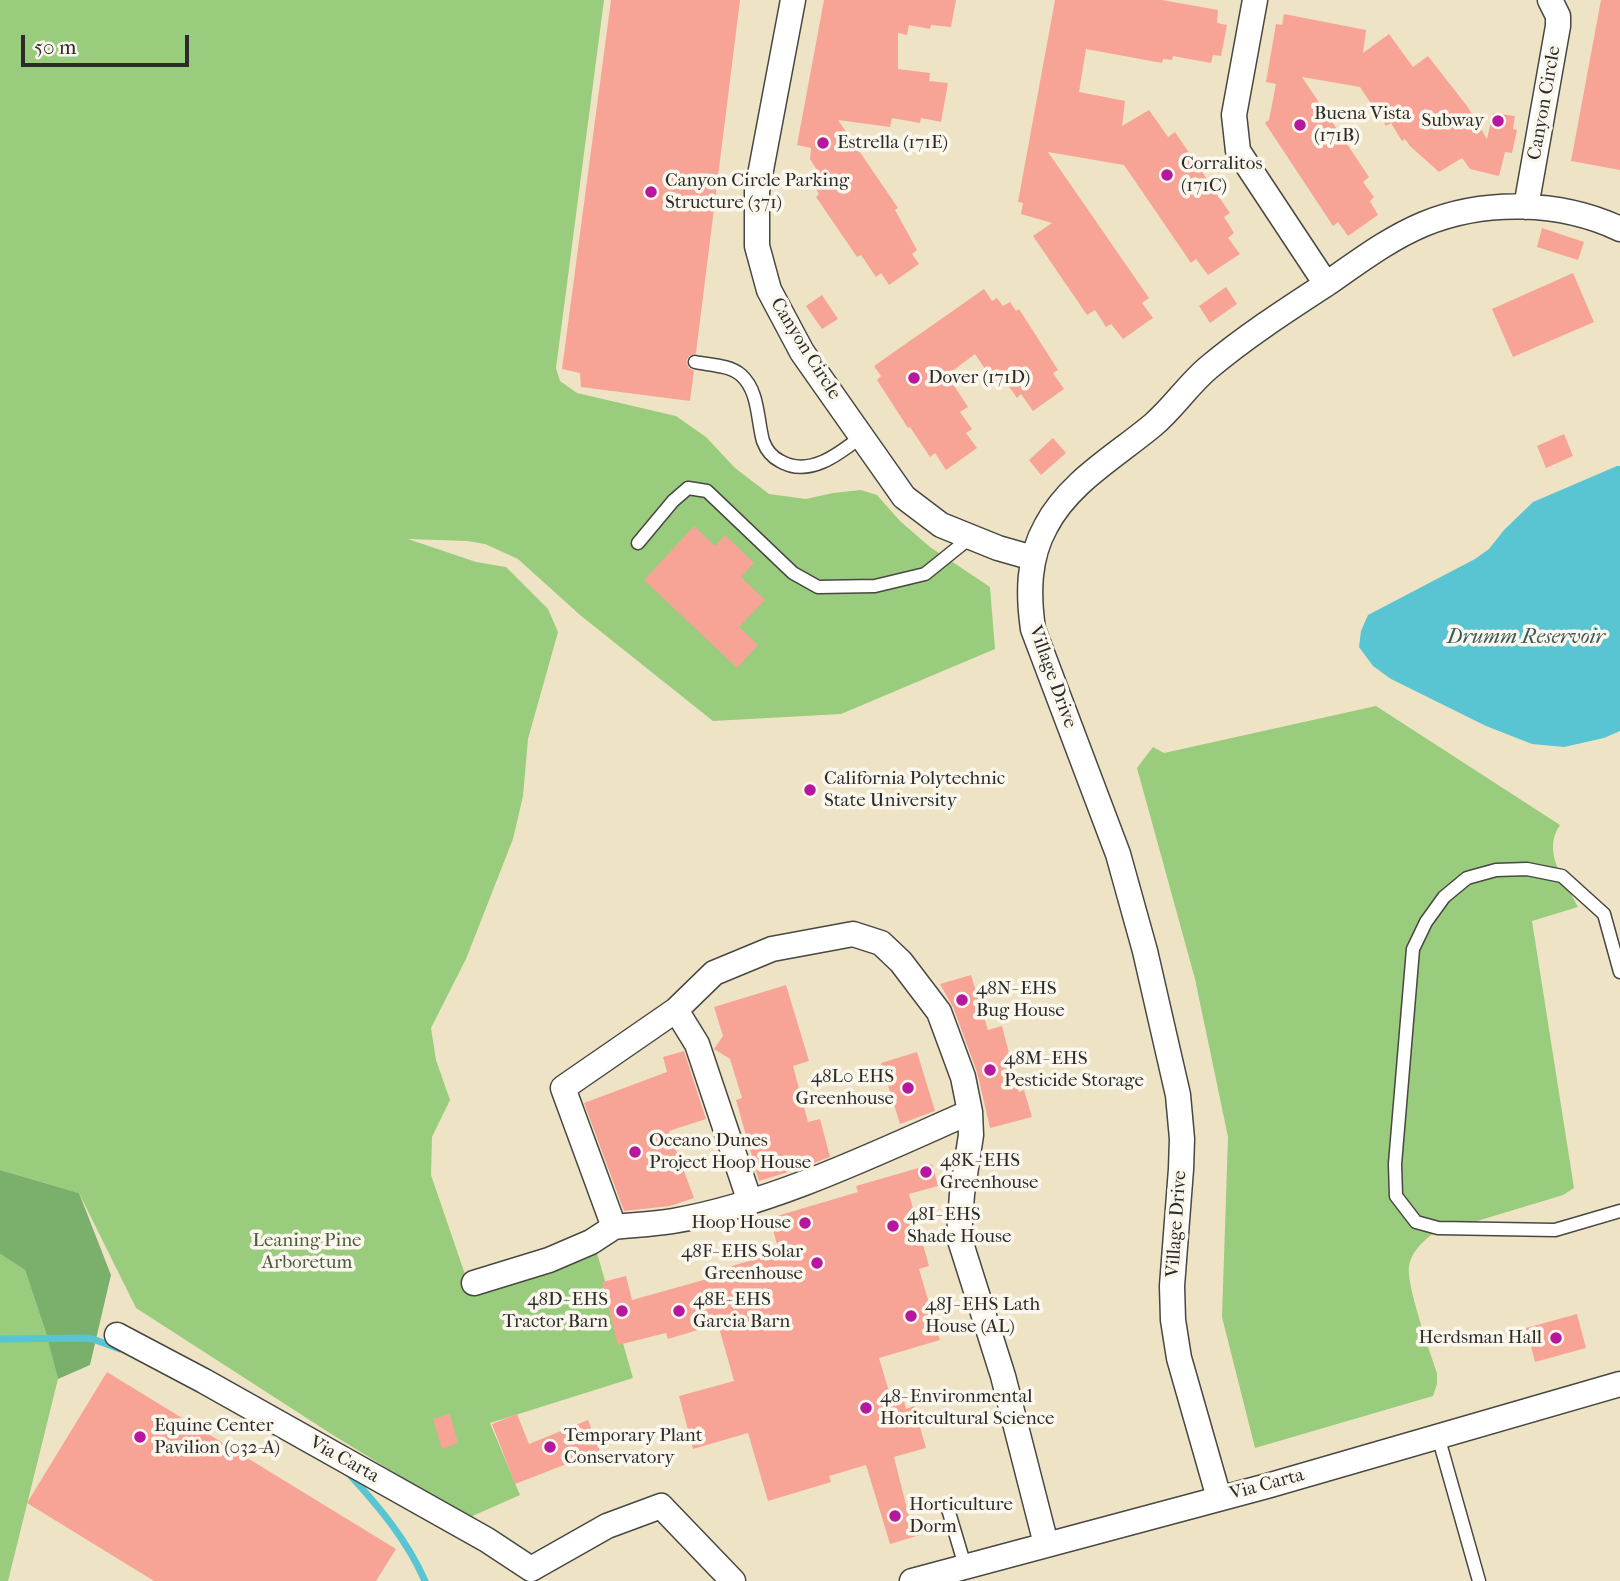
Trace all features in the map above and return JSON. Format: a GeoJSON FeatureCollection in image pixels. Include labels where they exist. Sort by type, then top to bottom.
{"type":"FeatureCollection","features":[{"type":"Feature","properties":{"kind":"street","name":"Canyon Circle"},"geometry":{"type":"LineString","coordinates":[[793,0],[757,191],[757,246],[769,290],[802,352],[904,496],[941,525],[1033,558]]}},
{"type":"Feature","properties":{"kind":"street"},"geometry":{"type":"LineString","coordinates":[[1255,0],[1234,115],[1238,151],[1326,284]]}},
{"type":"Feature","properties":{"kind":"street","name":"Canyon Circle"},"geometry":{"type":"LineString","coordinates":[[1526,208],[1558,26],[1558,16],[1550,0]]}},
{"type":"Feature","properties":{"kind":"street","name":"Village Drive"},"geometry":{"type":"LineString","coordinates":[[1219,1498],[1179,1358],[1172,1320],[1182,1139],[1178,1095],[1145,951],[1118,854],[1033,629],[1029,606],[1033,558],[1044,528],[1058,506],[1077,485],[1161,418],[1206,370],[1246,337],[1385,244],[1424,224],[1456,214],[1490,208],[1550,208],[1580,214],[1620,229]]}},
{"type":"Feature","properties":{"kind":"street"},"geometry":{"type":"LineString","coordinates":[[614,1227],[563,1088],[676,1010],[714,972],[772,949],[853,934],[881,943],[901,961],[939,1012],[963,1077],[970,1112],[971,1135],[959,1237],[1003,1376],[1046,1544]]}},
{"type":"Feature","properties":{"kind":"street"},"geometry":{"type":"LineString","coordinates":[[676,1010],[697,1044],[750,1202]]}},
{"type":"Feature","properties":{"kind":"street"},"geometry":{"type":"LineString","coordinates":[[474,1283],[549,1260],[591,1242],[614,1227],[673,1221],[750,1202],[862,1160],[970,1112]]}},
{"type":"Feature","properties":{"kind":"street","name":"Via Carta"},"geometry":{"type":"LineString","coordinates":[[117,1335],[476,1533],[531,1569],[607,1526],[661,1506],[733,1581]]}},
{"type":"Feature","properties":{"kind":"street","name":"Via Carta"},"geometry":{"type":"LineString","coordinates":[[912,1581],[1219,1498],[1620,1384]]}},
{"type":"Feature","properties":{"kind":"lane"},"geometry":{"type":"LineString","coordinates":[[695,362],[728,368],[741,374],[753,391],[764,444],[772,457],[787,465],[816,465],[841,452],[862,436]]}},
{"type":"Feature","properties":{"kind":"lane"},"geometry":{"type":"LineString","coordinates":[[638,543],[673,501],[688,488],[707,491],[793,573],[818,587],[876,586],[925,574],[971,537]]}},
{"type":"Feature","properties":{"kind":"lane"},"geometry":{"type":"LineString","coordinates":[[1620,972],[1604,914],[1562,876],[1527,869],[1496,870],[1468,878],[1444,897],[1426,922],[1413,949],[1395,1164],[1396,1196],[1416,1222],[1438,1228],[1555,1230],[1620,1211]]}},
{"type":"Feature","properties":{"kind":"lane"},"geometry":{"type":"LineString","coordinates":[[1438,1436],[1479,1581]]}},
{"type":"Feature","properties":{"kind":"lane"},"geometry":{"type":"LineString","coordinates":[[948,1509],[965,1566]]}},
{"type":"Feature","properties":{"kind":"green space","name":"Leaning Pine Arboretum"},"geometry":{"type":"Polygon","coordinates":[[[0,0],[604,0],[556,368],[560,381],[577,393],[676,416],[706,437],[735,468],[769,494],[806,499],[861,490],[877,495],[900,521],[930,547],[990,587],[995,649],[841,714],[713,721],[580,615],[518,559],[485,544],[408,539],[476,562],[506,567],[548,609],[558,632],[528,739],[523,796],[513,839],[466,959],[431,1028],[436,1060],[450,1100],[432,1137],[431,1175],[469,1286],[595,1246],[633,1378],[490,1423],[520,1495],[468,1518],[136,1308],[79,1193],[0,1170],[0,0]]]}},
{"type":"Feature","properties":{"kind":"green space"},"geometry":{"type":"Polygon","coordinates":[[[1376,706],[1560,825],[1555,835],[1554,856],[1578,907],[1532,921],[1574,1188],[1563,1195],[1431,1235],[1414,1253],[1410,1261],[1409,1275],[1419,1318],[1437,1373],[1433,1396],[1255,1448],[1222,1317],[1228,1137],[1195,979],[1137,768],[1153,747],[1164,753],[1376,706]]]}},
{"type":"Feature","properties":{"kind":"green space"},"geometry":{"type":"Polygon","coordinates":[[[0,1170],[79,1193],[111,1275],[90,1365],[58,1379],[25,1270],[0,1254],[0,1170]]]}},
{"type":"Feature","properties":{"kind":"green space"},"geometry":{"type":"Polygon","coordinates":[[[0,1254],[25,1270],[58,1379],[8,1581],[0,1581],[0,1254]]]}},
{"type":"Feature","properties":{"kind":"water","name":"Drumm Reservoir"},"geometry":{"type":"Polygon","coordinates":[[[1620,466],[1620,731],[1604,738],[1564,747],[1532,744],[1486,726],[1391,679],[1373,666],[1359,647],[1361,631],[1368,615],[1475,559],[1489,549],[1533,502],[1620,466]]]}},
{"type":"Feature","properties":{"kind":"building","name":"Canyon Circle Parking Structure (371)"},"geometry":{"type":"Polygon","coordinates":[[[611,0],[740,0],[696,353],[686,361],[694,371],[690,401],[581,387],[580,373],[562,369],[611,0]]]}},
{"type":"Feature","properties":{"kind":"building","name":"Estrella (171E)"},"geometry":{"type":"Polygon","coordinates":[[[824,0],[956,0],[951,27],[931,25],[930,29],[909,25],[907,35],[898,33],[898,69],[930,73],[929,81],[948,83],[941,122],[921,118],[920,123],[892,118],[890,127],[838,120],[898,208],[895,210],[917,250],[912,254],[919,264],[889,285],[881,273],[876,277],[861,255],[857,257],[816,197],[819,194],[813,184],[822,178],[810,159],[811,148],[797,145],[824,0]]]}},
{"type":"Feature","properties":{"kind":"building","name":"Corralitos (171C)"},"geometry":{"type":"Polygon","coordinates":[[[1055,0],[1162,0],[1218,10],[1217,23],[1227,25],[1221,56],[1213,55],[1211,63],[1173,56],[1172,60],[1163,59],[1162,63],[1086,49],[1079,92],[1125,101],[1122,126],[1149,110],[1168,137],[1175,132],[1230,213],[1224,217],[1234,233],[1228,238],[1240,254],[1208,275],[1196,259],[1191,263],[1124,165],[1048,152],[1149,298],[1142,303],[1153,318],[1123,339],[1111,324],[1106,327],[1095,310],[1087,315],[1033,236],[1052,223],[1021,214],[1023,203],[1018,202],[1055,0]]]}},
{"type":"Feature","properties":{"kind":"building"},"geometry":{"type":"Polygon","coordinates":[[[1601,0],[1620,0],[1620,170],[1571,161],[1601,0]]]}},
{"type":"Feature","properties":{"kind":"building","name":"Buena Vista (171B)"},"geometry":{"type":"Polygon","coordinates":[[[1284,14],[1366,30],[1363,53],[1389,34],[1413,67],[1428,56],[1467,106],[1487,139],[1493,113],[1515,116],[1513,129],[1517,130],[1512,153],[1505,152],[1499,176],[1470,169],[1462,158],[1439,172],[1405,139],[1402,141],[1391,123],[1386,126],[1360,87],[1302,77],[1369,177],[1363,182],[1374,197],[1370,201],[1378,215],[1348,236],[1338,222],[1333,226],[1265,123],[1269,120],[1276,84],[1266,82],[1276,24],[1282,25],[1284,14]]]}},
{"type":"Feature","properties":{"kind":"building"},"geometry":{"type":"Polygon","coordinates":[[[1542,228],[1584,242],[1578,260],[1537,247],[1542,228]]]}},
{"type":"Feature","properties":{"kind":"building"},"geometry":{"type":"Polygon","coordinates":[[[1573,273],[1594,322],[1513,357],[1492,309],[1573,273]]]}},
{"type":"Feature","properties":{"kind":"building"},"geometry":{"type":"Polygon","coordinates":[[[1226,287],[1237,304],[1210,323],[1199,306],[1226,287]]]}},
{"type":"Feature","properties":{"kind":"building","name":"Dover (171D)"},"geometry":{"type":"Polygon","coordinates":[[[984,289],[992,301],[997,298],[1003,306],[1010,302],[1016,311],[1019,309],[1058,370],[1053,373],[1064,389],[1033,411],[1021,394],[1017,398],[1005,381],[997,387],[975,354],[947,375],[968,407],[960,412],[972,429],[966,433],[977,448],[946,470],[935,453],[930,457],[910,427],[908,428],[877,380],[881,376],[874,366],[984,289]]]}},
{"type":"Feature","properties":{"kind":"building"},"geometry":{"type":"Polygon","coordinates":[[[822,295],[838,319],[822,329],[806,306],[822,295]]]}},
{"type":"Feature","properties":{"kind":"building"},"geometry":{"type":"Polygon","coordinates":[[[1564,434],[1573,456],[1546,468],[1537,446],[1564,434]]]}},
{"type":"Feature","properties":{"kind":"building"},"geometry":{"type":"Polygon","coordinates":[[[1053,438],[1066,453],[1041,475],[1029,460],[1053,438]]]}},
{"type":"Feature","properties":{"kind":"building"},"geometry":{"type":"Polygon","coordinates":[[[694,526],[715,546],[725,535],[754,563],[741,577],[765,600],[739,627],[758,645],[737,668],[644,580],[694,526]]]}},
{"type":"Feature","properties":{"kind":"building"},"geometry":{"type":"Polygon","coordinates":[[[971,975],[988,1030],[1002,1026],[1019,1092],[1024,1090],[1032,1117],[990,1128],[977,1072],[953,1007],[940,984],[971,975]]]}},
{"type":"Feature","properties":{"kind":"building"},"geometry":{"type":"Polygon","coordinates":[[[786,985],[809,1061],[793,1066],[808,1122],[820,1119],[830,1157],[759,1181],[736,1100],[742,1098],[730,1059],[714,1049],[723,1036],[714,1007],[786,985]]]}},
{"type":"Feature","properties":{"kind":"building","name":"Oceano Dunes Project Hoop House"},"geometry":{"type":"Polygon","coordinates":[[[684,1051],[706,1119],[669,1131],[694,1198],[670,1206],[624,1211],[584,1103],[667,1072],[663,1057],[684,1051]]]}},
{"type":"Feature","properties":{"kind":"building","name":"48L0 EHS Greenhouse"},"geometry":{"type":"Polygon","coordinates":[[[917,1052],[935,1111],[900,1124],[881,1063],[917,1052]]]}},
{"type":"Feature","properties":{"kind":"building"},"geometry":{"type":"Polygon","coordinates":[[[932,1164],[938,1186],[909,1194],[929,1266],[919,1269],[940,1340],[879,1358],[893,1405],[904,1401],[906,1409],[914,1406],[926,1448],[894,1457],[909,1517],[914,1515],[920,1535],[890,1544],[866,1465],[829,1476],[831,1482],[768,1501],[748,1433],[693,1449],[679,1396],[734,1381],[718,1324],[668,1339],[666,1333],[618,1345],[602,1282],[626,1276],[632,1300],[707,1279],[705,1274],[779,1252],[770,1218],[858,1192],[856,1186],[932,1164]]]}},
{"type":"Feature","properties":{"kind":"building","name":"Herdsman Hall"},"geometry":{"type":"Polygon","coordinates":[[[1577,1314],[1586,1348],[1535,1362],[1526,1328],[1577,1314]]]}},
{"type":"Feature","properties":{"kind":"building","name":"Equine Center Pavilion (032-A)"},"geometry":{"type":"Polygon","coordinates":[[[107,1372],[396,1549],[376,1581],[154,1581],[27,1503],[107,1372]]]}},
{"type":"Feature","properties":{"kind":"building"},"geometry":{"type":"Polygon","coordinates":[[[450,1414],[458,1443],[442,1449],[433,1419],[450,1414]]]}},
{"type":"Feature","properties":{"kind":"building","name":"Temporary Plant Conservatory"},"geometry":{"type":"Polygon","coordinates":[[[517,1414],[529,1444],[588,1420],[600,1451],[515,1484],[492,1424],[517,1414]]]}},
{"type":"Feature","properties":{"kind":"waterway"},"geometry":{"type":"LineString","coordinates":[[0,1339],[90,1338],[120,1349]]}},
{"type":"Feature","properties":{"kind":"waterway"},"geometry":{"type":"LineString","coordinates":[[350,1475],[392,1525],[425,1581]]}},
{"type":"Feature","properties":{"kind":"place","name":"Subway"},"geometry":{"type":"Point","coordinates":[1498,121]}},
{"type":"Feature","properties":{"kind":"place","name":"Buena Vista (171B)"},"geometry":{"type":"Point","coordinates":[1300,125]}},
{"type":"Feature","properties":{"kind":"place","name":"Estrella (171E)"},"geometry":{"type":"Point","coordinates":[823,143]}},
{"type":"Feature","properties":{"kind":"place","name":"Corralitos (171C)"},"geometry":{"type":"Point","coordinates":[1167,175]}},
{"type":"Feature","properties":{"kind":"place","name":"Canyon Circle Parking Structure (371)"},"geometry":{"type":"Point","coordinates":[651,192]}},
{"type":"Feature","properties":{"kind":"place","name":"Dover (171D)"},"geometry":{"type":"Point","coordinates":[914,378]}},
{"type":"Feature","properties":{"kind":"place","name":"California Polytechnic State University"},"geometry":{"type":"Point","coordinates":[810,790]}},
{"type":"Feature","properties":{"kind":"place","name":"48N- EHS Bug House"},"geometry":{"type":"Point","coordinates":[962,1000]}},
{"type":"Feature","properties":{"kind":"place","name":"48M- EHS Pesticide Storage"},"geometry":{"type":"Point","coordinates":[990,1070]}},
{"type":"Feature","properties":{"kind":"place","name":"48L0 EHS Greenhouse"},"geometry":{"type":"Point","coordinates":[908,1088]}},
{"type":"Feature","properties":{"kind":"place","name":"Oceano Dunes Project Hoop House"},"geometry":{"type":"Point","coordinates":[635,1152]}},
{"type":"Feature","properties":{"kind":"place","name":"48K- EHS Greenhouse"},"geometry":{"type":"Point","coordinates":[926,1172]}},
{"type":"Feature","properties":{"kind":"place","name":"Hoop House"},"geometry":{"type":"Point","coordinates":[805,1223]}},
{"type":"Feature","properties":{"kind":"place","name":"48I- EHS Shade House"},"geometry":{"type":"Point","coordinates":[893,1226]}},
{"type":"Feature","properties":{"kind":"place","name":"48F- EHS Solar Greenhouse"},"geometry":{"type":"Point","coordinates":[817,1263]}},
{"type":"Feature","properties":{"kind":"place","name":"48D- EHS Tractor Barn"},"geometry":{"type":"Point","coordinates":[622,1311]}},
{"type":"Feature","properties":{"kind":"place","name":"48E- EHS Garcia Barn"},"geometry":{"type":"Point","coordinates":[679,1311]}},
{"type":"Feature","properties":{"kind":"place","name":"48J- EHS Lath House (AL)"},"geometry":{"type":"Point","coordinates":[911,1316]}},
{"type":"Feature","properties":{"kind":"place","name":"Herdsman Hall"},"geometry":{"type":"Point","coordinates":[1556,1338]}},
{"type":"Feature","properties":{"kind":"place","name":"48- Environmental Horitcultural Science"},"geometry":{"type":"Point","coordinates":[866,1408]}},
{"type":"Feature","properties":{"kind":"place","name":"Equine Center Pavilion (032-A)"},"geometry":{"type":"Point","coordinates":[140,1437]}},
{"type":"Feature","properties":{"kind":"place","name":"Temporary Plant Conservatory"},"geometry":{"type":"Point","coordinates":[550,1447]}},
{"type":"Feature","properties":{"kind":"place","name":"Horticulture Dorm"},"geometry":{"type":"Point","coordinates":[895,1516]}}]}
